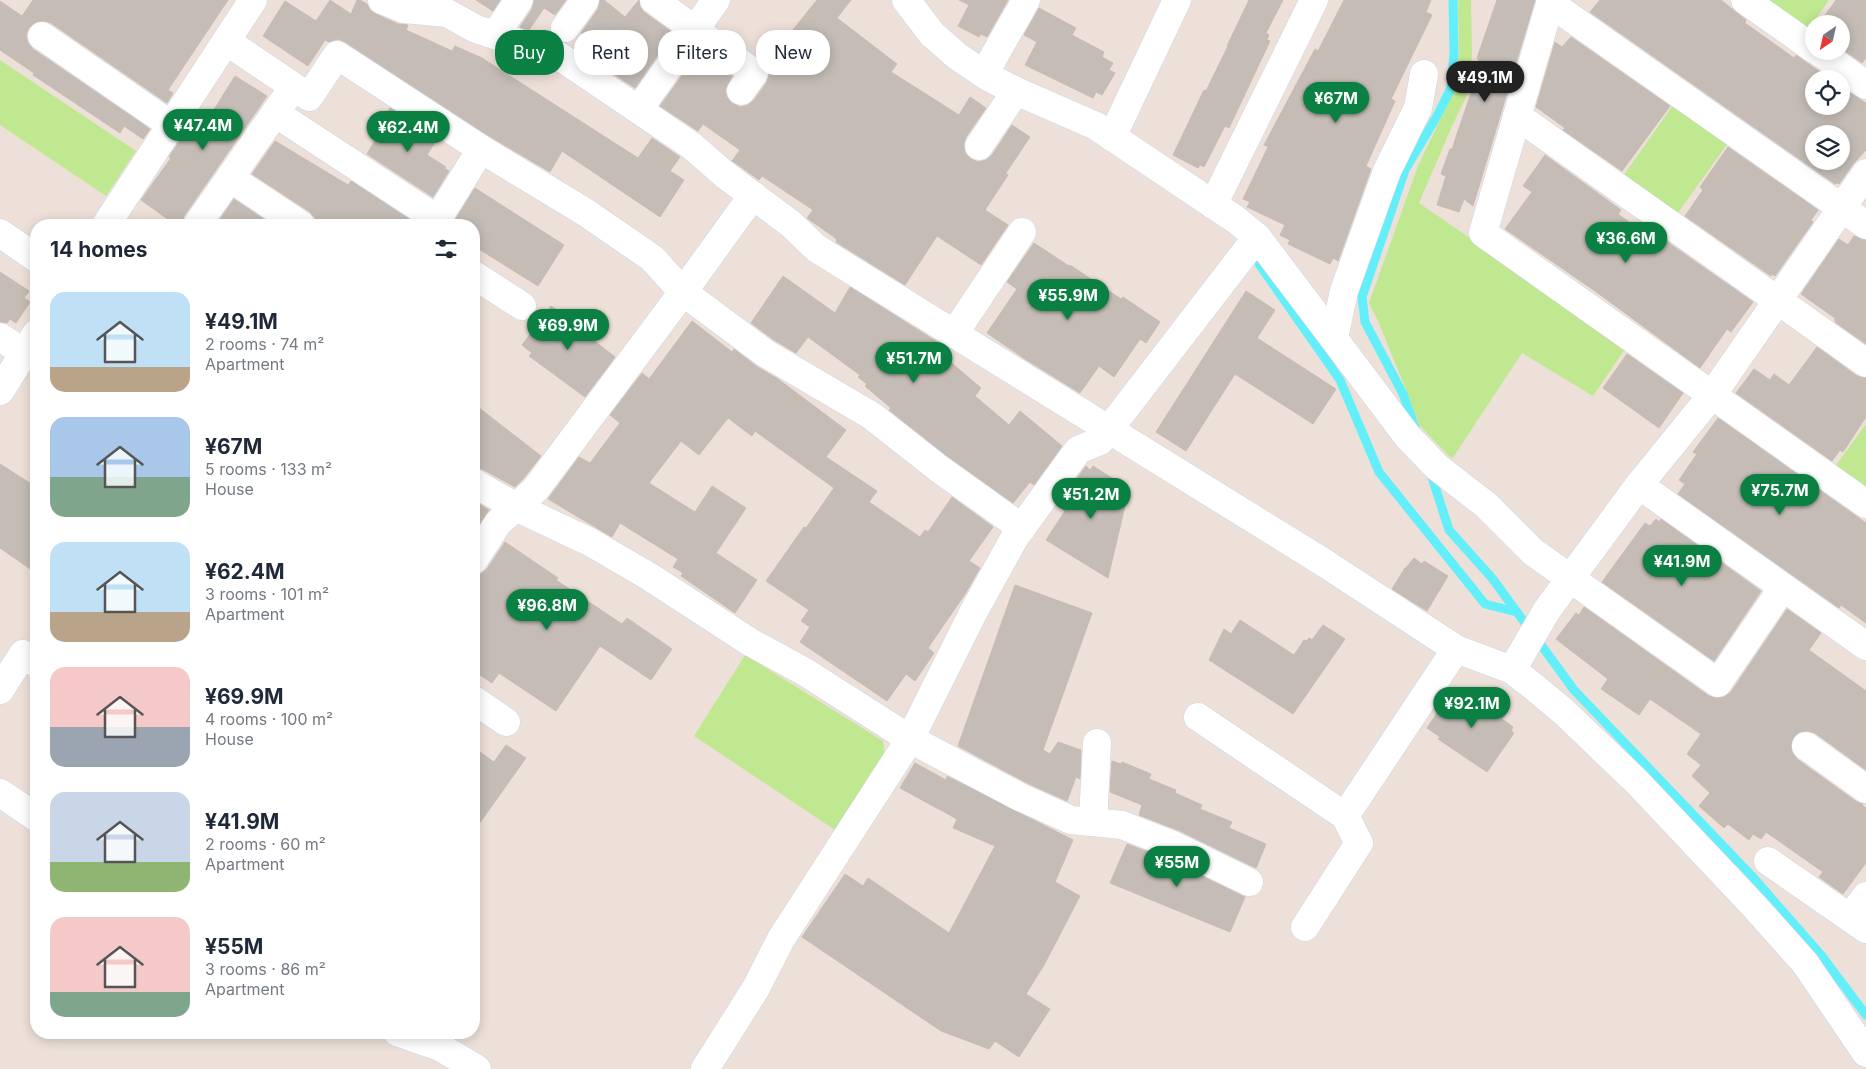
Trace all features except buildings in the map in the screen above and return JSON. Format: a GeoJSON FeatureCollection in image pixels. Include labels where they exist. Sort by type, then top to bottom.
{"type":"FeatureCollection","features":[{"type":"Feature","properties":{"kind":"street"},"geometry":{"type":"LineString","coordinates":[[110,219],[253,0]]}},
{"type":"Feature","properties":{"kind":"street"},"geometry":{"type":"LineString","coordinates":[[382,0],[404,9],[447,13],[476,28],[495,35]]}},
{"type":"Feature","properties":{"kind":"street"},"geometry":{"type":"LineString","coordinates":[[498,30],[519,0]]}},
{"type":"Feature","properties":{"kind":"street"},"geometry":{"type":"LineString","coordinates":[[565,28],[585,0]]}},
{"type":"Feature","properties":{"kind":"street"},"geometry":{"type":"LineString","coordinates":[[654,0],[754,73],[741,91]]}},
{"type":"Feature","properties":{"kind":"street"},"geometry":{"type":"LineString","coordinates":[[639,109],[716,0]]}},
{"type":"Feature","properties":{"kind":"street"},"geometry":{"type":"LineString","coordinates":[[906,0],[932,34],[957,56],[984,74],[1016,91],[1096,126],[1235,219],[1257,237],[1408,438],[1436,467],[1486,506],[1533,552],[1718,683],[1783,587]]}},
{"type":"Feature","properties":{"kind":"street"},"geometry":{"type":"LineString","coordinates":[[984,74],[1026,0]]}},
{"type":"Feature","properties":{"kind":"street"},"geometry":{"type":"LineString","coordinates":[[1112,137],[1177,0]]}},
{"type":"Feature","properties":{"kind":"street"},"geometry":{"type":"LineString","coordinates":[[1214,205],[1314,0]]}},
{"type":"Feature","properties":{"kind":"street"},"geometry":{"type":"LineString","coordinates":[[1745,0],[1805,43]]}},
{"type":"Feature","properties":{"kind":"street"},"geometry":{"type":"LineString","coordinates":[[1866,225],[1551,1],[1483,233],[1866,504]]}},
{"type":"Feature","properties":{"kind":"street"},"geometry":{"type":"LineString","coordinates":[[42,36],[171,125]]}},
{"type":"Feature","properties":{"kind":"street"},"geometry":{"type":"LineString","coordinates":[[226,41],[309,97],[337,55],[481,149],[585,212],[652,258],[683,292],[766,353],[872,416],[938,468],[1022,528]]}},
{"type":"Feature","properties":{"kind":"street"},"geometry":{"type":"LineString","coordinates":[[564,59],[692,146],[724,174],[791,224],[816,248],[1326,564],[1456,650],[1516,662],[1564,712],[1637,782],[1755,907],[1804,963],[1866,1053]]}},
{"type":"Feature","properties":{"kind":"street"},"geometry":{"type":"LineString","coordinates":[[1830,60],[1866,86]]}},
{"type":"Feature","properties":{"kind":"street"},"geometry":{"type":"LineString","coordinates":[[1334,338],[1344,291],[1384,180],[1418,108],[1424,74]]}},
{"type":"Feature","properties":{"kind":"street"},"geometry":{"type":"LineString","coordinates":[[201,219],[293,87]]}},
{"type":"Feature","properties":{"kind":"street"},"geometry":{"type":"LineString","coordinates":[[979,146],[1016,91]]}},
{"type":"Feature","properties":{"kind":"street"},"geometry":{"type":"LineString","coordinates":[[275,113],[431,219]]}},
{"type":"Feature","properties":{"kind":"street"},"geometry":{"type":"LineString","coordinates":[[1517,116],[1866,363]]}},
{"type":"Feature","properties":{"kind":"street"},"geometry":{"type":"LineString","coordinates":[[437,219],[481,149]]}},
{"type":"Feature","properties":{"kind":"street"},"geometry":{"type":"LineString","coordinates":[[1516,662],[1547,610],[1639,485],[1712,395],[1866,173]]}},
{"type":"Feature","properties":{"kind":"street"},"geometry":{"type":"LineString","coordinates":[[230,178],[292,219]]}},
{"type":"Feature","properties":{"kind":"street"},"geometry":{"type":"LineString","coordinates":[[480,551],[498,523],[535,490],[683,292],[752,195]]}},
{"type":"Feature","properties":{"kind":"street"},"geometry":{"type":"LineString","coordinates":[[954,334],[1022,232]]}},
{"type":"Feature","properties":{"kind":"street"},"geometry":{"type":"LineString","coordinates":[[0,233],[30,254]]}},
{"type":"Feature","properties":{"kind":"street"},"geometry":{"type":"LineString","coordinates":[[705,1069],[756,988],[781,939],[910,739],[974,611],[1022,528],[1078,450],[1100,441],[1257,237]]}},
{"type":"Feature","properties":{"kind":"street"},"geometry":{"type":"LineString","coordinates":[[480,279],[522,306]]}},
{"type":"Feature","properties":{"kind":"street"},"geometry":{"type":"LineString","coordinates":[[0,337],[30,343],[0,391]]}},
{"type":"Feature","properties":{"kind":"street"},"geometry":{"type":"LineString","coordinates":[[1639,485],[1866,646]]}},
{"type":"Feature","properties":{"kind":"street"},"geometry":{"type":"LineString","coordinates":[[480,486],[516,507],[590,542],[633,567],[750,642],[805,672],[910,739],[1020,796],[1071,820],[1122,825],[1173,845],[1249,882]]}},
{"type":"Feature","properties":{"kind":"street"},"geometry":{"type":"LineString","coordinates":[[1345,816],[1456,650]]}},
{"type":"Feature","properties":{"kind":"street"},"geometry":{"type":"LineString","coordinates":[[0,690],[23,654],[30,659]]}},
{"type":"Feature","properties":{"kind":"street"},"geometry":{"type":"LineString","coordinates":[[480,704],[506,722]]}},
{"type":"Feature","properties":{"kind":"street"},"geometry":{"type":"LineString","coordinates":[[1198,717],[1345,816],[1359,843],[1306,927]]}},
{"type":"Feature","properties":{"kind":"street"},"geometry":{"type":"LineString","coordinates":[[1093,822],[1097,743]]}},
{"type":"Feature","properties":{"kind":"street"},"geometry":{"type":"LineString","coordinates":[[1806,746],[1866,789]]}},
{"type":"Feature","properties":{"kind":"street"},"geometry":{"type":"LineString","coordinates":[[0,793],[30,813]]}},
{"type":"Feature","properties":{"kind":"street"},"geometry":{"type":"LineString","coordinates":[[1768,861],[1858,924],[1866,896]]}},
{"type":"Feature","properties":{"kind":"street"},"geometry":{"type":"LineString","coordinates":[[417,1039],[440,1047],[476,1069]]}},
{"type":"Feature","properties":{"kind":"green space"},"geometry":{"type":"Polygon","coordinates":[[[1458,0],[1471,0],[1472,54],[1468,93],[1419,203],[1627,346],[1593,396],[1522,353],[1452,459],[1419,425],[1378,321],[1369,303],[1418,166],[1455,89],[1459,53],[1458,0]]]}},
{"type":"Feature","properties":{"kind":"green space"},"geometry":{"type":"Polygon","coordinates":[[[1760,0],[1829,0],[1819,15],[1805,15],[1805,32],[1760,0]]]}},
{"type":"Feature","properties":{"kind":"green space"},"geometry":{"type":"Polygon","coordinates":[[[0,60],[136,151],[106,196],[0,125],[0,60]]]}},
{"type":"Feature","properties":{"kind":"green space"},"geometry":{"type":"Polygon","coordinates":[[[1674,104],[1728,143],[1675,217],[1621,179],[1674,104]]]}},
{"type":"Feature","properties":{"kind":"green space"},"geometry":{"type":"Polygon","coordinates":[[[1866,424],[1866,491],[1834,468],[1866,424]]]}},
{"type":"Feature","properties":{"kind":"green space"},"geometry":{"type":"Polygon","coordinates":[[[745,655],[883,741],[885,757],[838,832],[694,736],[745,655]]]}},
{"type":"Feature","properties":{"kind":"waterway"},"geometry":{"type":"LineString","coordinates":[[1416,431],[1403,394],[1365,322],[1362,297],[1405,170],[1451,88],[1454,53],[1453,0]]}},
{"type":"Feature","properties":{"kind":"waterway"},"geometry":{"type":"LineString","coordinates":[[1259,264],[1340,380],[1379,472],[1485,604],[1517,612]]}},
{"type":"Feature","properties":{"kind":"waterway"},"geometry":{"type":"LineString","coordinates":[[1430,471],[1449,530],[1492,578],[1574,690],[1751,875],[1821,955],[1866,1015]]}}]}
